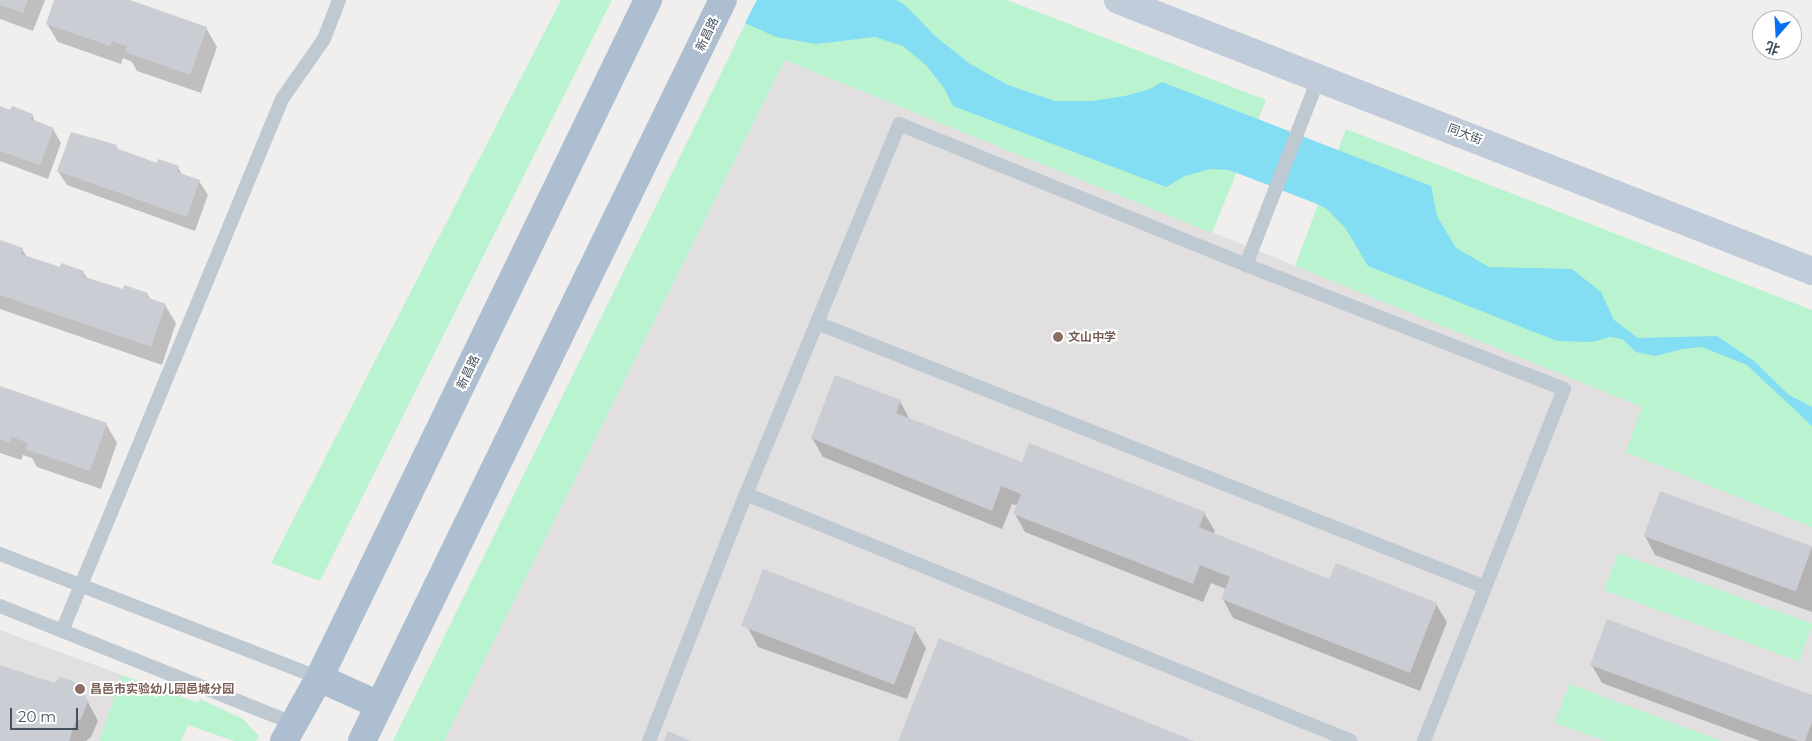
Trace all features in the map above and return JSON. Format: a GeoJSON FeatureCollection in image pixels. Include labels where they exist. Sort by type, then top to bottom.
{"type":"FeatureCollection","features":[{"type":"Feature","properties":{"kind":"main road","name":"新昌路"},"geometry":{"type":"LineString","coordinates":[[288,732],[319,678],[648,0]]}},
{"type":"Feature","properties":{"kind":"main road","name":"新昌路"},"geometry":{"type":"LineString","coordinates":[[362,741],[723,0]]}},
{"type":"Feature","properties":{"kind":"main road"},"geometry":{"type":"LineString","coordinates":[[319,678],[379,705]]}},
{"type":"Feature","properties":{"kind":"street","name":"同大街"},"geometry":{"type":"LineString","coordinates":[[1118,0],[1812,271]]}},
{"type":"Feature","properties":{"kind":"lane"},"geometry":{"type":"LineString","coordinates":[[62,631],[282,99],[324,39],[339,0]]}},
{"type":"Feature","properties":{"kind":"lane"},"geometry":{"type":"LineString","coordinates":[[1246,265],[1319,77]]}},
{"type":"Feature","properties":{"kind":"lane"},"geometry":{"type":"LineString","coordinates":[[649,741],[746,494],[899,124],[1246,265],[1564,389],[1424,741]]}},
{"type":"Feature","properties":{"kind":"lane"},"geometry":{"type":"LineString","coordinates":[[817,323],[1485,587]]}},
{"type":"Feature","properties":{"kind":"lane"},"geometry":{"type":"LineString","coordinates":[[746,494],[1351,741]]}},
{"type":"Feature","properties":{"kind":"lane"},"geometry":{"type":"LineString","coordinates":[[0,554],[319,678]]}},
{"type":"Feature","properties":{"kind":"lane"},"geometry":{"type":"LineString","coordinates":[[0,606],[62,631],[288,732]]}},
{"type":"Feature","properties":{"kind":"shaded area","name":"文山中学"},"geometry":{"type":"Polygon","coordinates":[[[785,60],[1812,474],[1812,741],[444,741],[785,60]]]}},
{"type":"Feature","properties":{"kind":"shaded area","name":"昌邑市实验幼儿园邑城分园"},"geometry":{"type":"Polygon","coordinates":[[[0,630],[198,703],[181,741],[0,741],[0,630]]]}},
{"type":"Feature","properties":{"kind":"green space"},"geometry":{"type":"Polygon","coordinates":[[[561,0],[612,0],[320,581],[271,563],[561,0]]]}},
{"type":"Feature","properties":{"kind":"green space"},"geometry":{"type":"Polygon","coordinates":[[[757,0],[1007,0],[1266,100],[1212,233],[785,60],[444,741],[393,741],[757,0]]]}},
{"type":"Feature","properties":{"kind":"green space"},"geometry":{"type":"Polygon","coordinates":[[[1346,129],[1812,310],[1812,527],[1626,452],[1642,407],[1295,266],[1346,129]]]}},
{"type":"Feature","properties":{"kind":"green space"},"geometry":{"type":"Polygon","coordinates":[[[1618,553],[1812,624],[1799,661],[1604,591],[1618,553]]]}},
{"type":"Feature","properties":{"kind":"green space"},"geometry":{"type":"Polygon","coordinates":[[[122,675],[198,703],[200,699],[243,719],[259,736],[256,741],[234,741],[188,725],[181,741],[99,741],[122,675]]]}},
{"type":"Feature","properties":{"kind":"green space"},"geometry":{"type":"Polygon","coordinates":[[[1569,684],[1721,741],[1605,741],[1555,723],[1569,684]]]}},
{"type":"Feature","properties":{"kind":"water"},"geometry":{"type":"Polygon","coordinates":[[[757,0],[896,0],[905,5],[935,36],[970,64],[1008,85],[1055,101],[1092,101],[1125,96],[1150,89],[1162,82],[1431,186],[1437,216],[1456,248],[1489,267],[1572,269],[1601,292],[1614,320],[1638,338],[1717,336],[1754,361],[1789,395],[1812,407],[1812,426],[1747,365],[1702,347],[1682,349],[1656,356],[1636,352],[1622,339],[1610,337],[1592,342],[1557,341],[1368,266],[1346,229],[1327,209],[1317,204],[1229,170],[1210,169],[1185,176],[1166,187],[953,106],[944,88],[926,65],[903,46],[875,37],[816,44],[776,37],[745,23],[757,0]]]}},
{"type":"Feature","properties":{"kind":"building"},"geometry":{"type":"Polygon","coordinates":[[[0,0],[28,0],[23,13],[0,5],[0,0]]]}},
{"type":"Feature","properties":{"kind":"building"},"geometry":{"type":"Polygon","coordinates":[[[54,0],[130,0],[207,27],[190,75],[125,52],[127,46],[112,41],[110,46],[46,24],[54,0]]]}},
{"type":"Feature","properties":{"kind":"building"},"geometry":{"type":"Polygon","coordinates":[[[0,106],[10,110],[12,106],[33,114],[31,119],[54,128],[40,165],[0,151],[0,106]]]}},
{"type":"Feature","properties":{"kind":"building"},"geometry":{"type":"Polygon","coordinates":[[[71,132],[117,145],[116,148],[157,163],[158,159],[179,166],[177,172],[200,180],[187,217],[57,171],[71,132]]]}},
{"type":"Feature","properties":{"kind":"building"},"geometry":{"type":"Polygon","coordinates":[[[0,240],[23,248],[21,254],[60,267],[61,263],[84,271],[82,276],[123,289],[124,285],[148,293],[146,297],[166,304],[151,347],[0,295],[0,240]]]}},
{"type":"Feature","properties":{"kind":"building"},"geometry":{"type":"Polygon","coordinates":[[[835,375],[901,400],[896,413],[1022,462],[1029,443],[1205,512],[1199,527],[1329,579],[1336,563],[1437,603],[1410,673],[1221,599],[1230,577],[1200,565],[1193,584],[1013,514],[1021,494],[1001,486],[992,511],[811,438],[835,375]]]}},
{"type":"Feature","properties":{"kind":"building"},"geometry":{"type":"Polygon","coordinates":[[[0,386],[107,423],[90,471],[25,449],[28,443],[12,437],[10,443],[0,439],[0,386]]]}},
{"type":"Feature","properties":{"kind":"building"},"geometry":{"type":"Polygon","coordinates":[[[1660,491],[1812,546],[1796,592],[1644,536],[1660,491]]]}},
{"type":"Feature","properties":{"kind":"building"},"geometry":{"type":"Polygon","coordinates":[[[763,569],[916,628],[894,685],[741,626],[763,569]]]}},
{"type":"Feature","properties":{"kind":"building"},"geometry":{"type":"Polygon","coordinates":[[[1607,619],[1812,695],[1812,722],[1805,741],[1798,741],[1590,665],[1607,619]]]}},
{"type":"Feature","properties":{"kind":"building"},"geometry":{"type":"Polygon","coordinates":[[[939,638],[1194,741],[898,741],[939,638]]]}},
{"type":"Feature","properties":{"kind":"building"},"geometry":{"type":"Polygon","coordinates":[[[0,665],[54,683],[61,677],[80,684],[88,701],[81,719],[75,722],[69,741],[0,741],[0,665]]]}},
{"type":"Feature","properties":{"kind":"building"},"geometry":{"type":"Polygon","coordinates":[[[668,731],[691,741],[664,741],[668,731]]]}},
{"type":"Feature","properties":{"kind":"place","name":"文山中学"},"geometry":{"type":"Point","coordinates":[1058,337]}},
{"type":"Feature","properties":{"kind":"place","name":"昌邑市实验幼儿园邑城分园"},"geometry":{"type":"Point","coordinates":[80,689]}}]}
